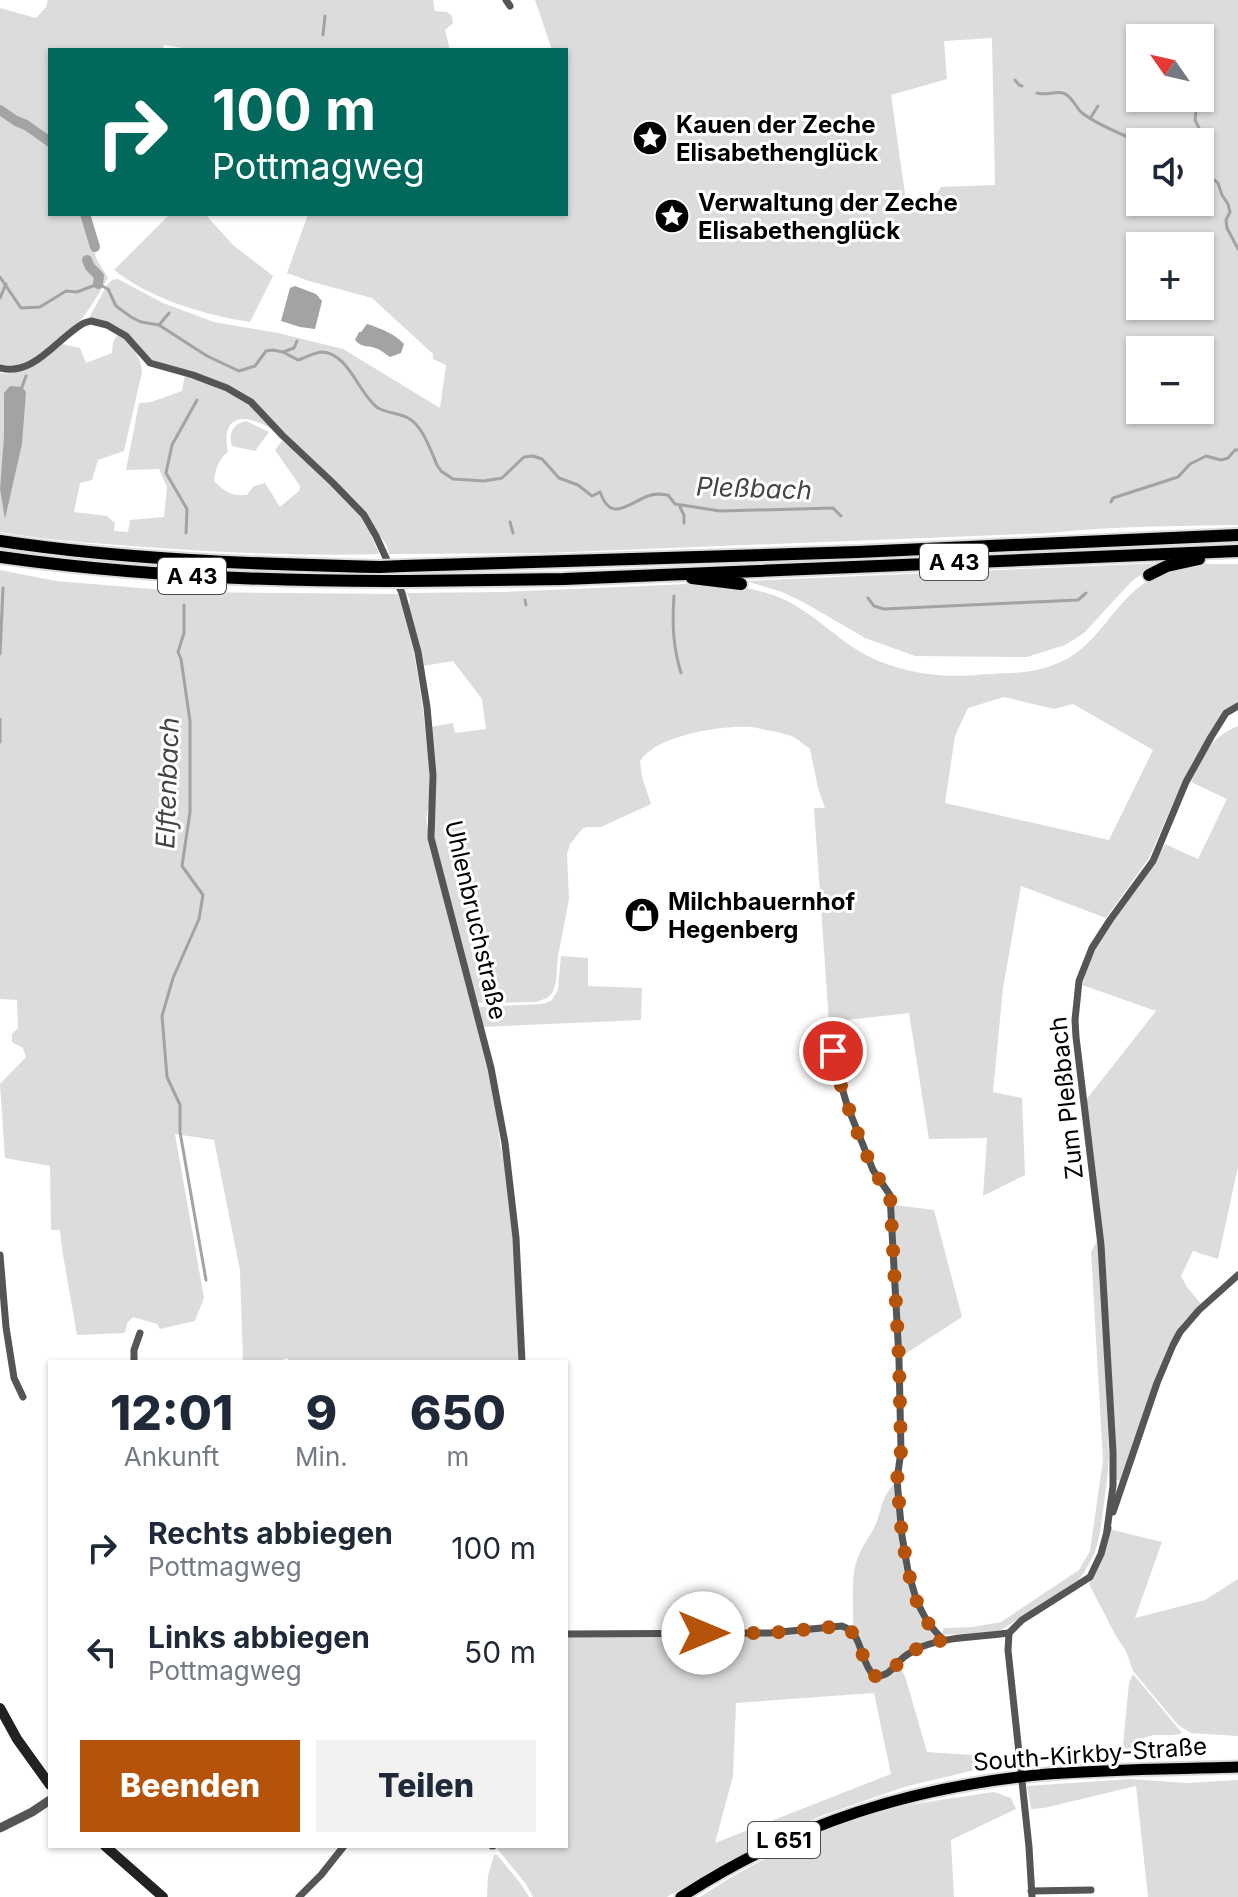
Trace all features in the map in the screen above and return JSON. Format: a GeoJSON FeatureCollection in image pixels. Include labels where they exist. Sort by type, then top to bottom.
{"type":"FeatureCollection","features":[{"type":"Feature","properties":{"kind":"highway","name":"A 43"},"geometry":{"type":"LineString","coordinates":[[0,541],[194,561],[380,567],[858,552],[1238,535]]}},
{"type":"Feature","properties":{"kind":"highway","name":"A 43"},"geometry":{"type":"LineString","coordinates":[[0,557],[180,576],[408,581],[550,579],[1238,553]]}},
{"type":"Feature","properties":{"kind":"highway"},"geometry":{"type":"LineString","coordinates":[[1149,575],[1184,561],[1238,553]]}},
{"type":"Feature","properties":{"kind":"highway"},"geometry":{"type":"LineString","coordinates":[[669,574],[741,584]]}},
{"type":"Feature","properties":{"kind":"main road"},"geometry":{"type":"LineString","coordinates":[[0,1708],[17,1739],[48,1782]]}},
{"type":"Feature","properties":{"kind":"main road","name":"South-Kirkby-Straße"},"geometry":{"type":"LineString","coordinates":[[681,1897],[759,1852],[839,1817],[910,1796],[966,1784],[1022,1777],[1238,1767]]}},
{"type":"Feature","properties":{"kind":"main road"},"geometry":{"type":"LineString","coordinates":[[107,1848],[163,1897]]}},
{"type":"Feature","properties":{"kind":"street","name":"Uhlenbruchstraße"},"geometry":{"type":"LineString","coordinates":[[0,368],[16,370],[30,363],[84,323],[91,321],[107,325],[126,336],[150,363],[227,388],[251,402],[355,505],[371,525],[402,593],[420,665],[432,762],[431,838],[491,1068],[505,1143],[516,1238],[522,1360]]}},
{"type":"Feature","properties":{"kind":"street","name":"Zum Pleßbach"},"geometry":{"type":"LineString","coordinates":[[1107,1530],[1114,1469],[1101,1245],[1076,1037],[1079,981],[1101,933],[1153,861],[1186,782],[1206,745],[1226,713],[1238,706]]}},
{"type":"Feature","properties":{"kind":"street"},"geometry":{"type":"LineString","coordinates":[[830,1026],[847,1105],[873,1170],[890,1195],[899,1359],[901,1451],[897,1480],[902,1536],[917,1602],[928,1623],[943,1640]]}},
{"type":"Feature","properties":{"kind":"street"},"geometry":{"type":"LineString","coordinates":[[0,1255],[14,1378],[23,1397]]}},
{"type":"Feature","properties":{"kind":"street"},"geometry":{"type":"LineString","coordinates":[[568,1634],[770,1633],[842,1626],[851,1629],[858,1641],[866,1668],[874,1676],[883,1676],[905,1656],[943,1640],[1009,1633],[1022,1620],[1085,1581],[1096,1566],[1157,1383],[1173,1345],[1199,1310],[1238,1275]]}},
{"type":"Feature","properties":{"kind":"street"},"geometry":{"type":"LineString","coordinates":[[134,1360],[140,1333]]}},
{"type":"Feature","properties":{"kind":"street"},"geometry":{"type":"LineString","coordinates":[[1009,1633],[1008,1650],[1032,1894],[1091,1890]]}},
{"type":"Feature","properties":{"kind":"street"},"geometry":{"type":"LineString","coordinates":[[0,1828],[48,1801]]}},
{"type":"Feature","properties":{"kind":"street"},"geometry":{"type":"LineString","coordinates":[[299,1897],[342,1848]]}},
{"type":"Feature","properties":{"kind":"shaded area"},"geometry":{"type":"Polygon","coordinates":[[[48,0],[433,0],[435,11],[447,12],[452,16],[453,23],[445,30],[450,48],[183,48],[164,45],[163,48],[48,48],[48,216],[91,216],[96,258],[108,278],[87,311],[68,333],[34,358],[10,366],[0,364],[0,8],[36,18],[48,0]]]}},
{"type":"Feature","properties":{"kind":"shaded area"},"geometry":{"type":"Polygon","coordinates":[[[535,0],[1238,0],[1238,525],[545,553],[389,554],[368,518],[256,403],[150,359],[118,327],[89,318],[107,285],[118,279],[163,303],[214,322],[343,349],[440,408],[446,365],[433,359],[433,354],[372,298],[287,273],[307,216],[568,216],[568,48],[551,48],[535,0]],[[992,38],[944,41],[947,79],[891,95],[906,201],[934,198],[941,187],[995,185],[992,38]]]}},
{"type":"Feature","properties":{"kind":"shaded area"},"geometry":{"type":"Polygon","coordinates":[[[168,216],[207,216],[233,245],[273,276],[250,322],[179,304],[144,289],[114,270],[168,216]]]}},
{"type":"Feature","properties":{"kind":"shaded area"},"geometry":{"type":"Polygon","coordinates":[[[295,286],[316,294],[322,301],[315,329],[281,321],[290,288],[295,286]]]}},
{"type":"Feature","properties":{"kind":"shaded area"},"geometry":{"type":"Polygon","coordinates":[[[367,324],[400,340],[404,344],[401,353],[390,357],[358,343],[355,340],[367,324]]]}},
{"type":"Feature","properties":{"kind":"shaded area"},"geometry":{"type":"Polygon","coordinates":[[[119,333],[137,355],[142,372],[124,451],[98,460],[92,480],[80,483],[74,512],[107,516],[115,523],[114,531],[128,532],[130,520],[164,517],[167,487],[159,469],[126,470],[139,403],[182,391],[185,375],[240,397],[250,403],[272,427],[243,419],[231,424],[226,440],[228,452],[218,465],[214,481],[236,495],[247,495],[254,486],[265,483],[280,507],[299,491],[300,486],[275,450],[282,441],[295,449],[365,520],[379,554],[186,550],[0,532],[0,373],[26,369],[63,344],[80,348],[86,363],[112,353],[113,342],[119,333]]]}},
{"type":"Feature","properties":{"kind":"shaded area"},"geometry":{"type":"Polygon","coordinates":[[[10,386],[22,387],[26,392],[22,444],[5,519],[0,489],[4,393],[10,386]]]}},
{"type":"Feature","properties":{"kind":"shaded area"},"geometry":{"type":"Polygon","coordinates":[[[246,421],[269,432],[255,451],[232,446],[233,430],[246,421]]]}},
{"type":"Feature","properties":{"kind":"shaded area"},"geometry":{"type":"Polygon","coordinates":[[[1164,563],[1132,581],[1084,633],[1065,645],[1027,657],[915,656],[865,638],[782,592],[746,581],[1164,563]]]}},
{"type":"Feature","properties":{"kind":"shaded area"},"geometry":{"type":"Polygon","coordinates":[[[1191,564],[1238,564],[1238,704],[1225,712],[1181,785],[1149,858],[1106,918],[1021,886],[1003,988],[993,1092],[1022,1098],[1025,1175],[983,1196],[987,1138],[929,1139],[909,1013],[829,1022],[814,808],[825,808],[810,749],[789,735],[751,727],[724,728],[675,738],[648,752],[640,761],[651,804],[601,827],[582,829],[570,844],[567,854],[569,899],[553,992],[536,1002],[477,1003],[435,848],[431,727],[453,723],[455,733],[486,729],[482,699],[453,661],[423,666],[409,607],[410,599],[406,593],[711,583],[732,586],[763,592],[793,604],[857,650],[885,664],[928,674],[965,676],[1029,671],[1058,663],[1083,648],[1139,587],[1160,575],[1191,564]],[[1004,697],[968,708],[955,736],[945,803],[1109,840],[1153,750],[1073,704],[1054,709],[1004,697]]]}},
{"type":"Feature","properties":{"kind":"shaded area"},"geometry":{"type":"Polygon","coordinates":[[[0,570],[56,581],[188,592],[399,594],[414,653],[423,709],[430,802],[426,818],[431,848],[494,1088],[500,1144],[508,1178],[521,1360],[243,1360],[240,1270],[214,1140],[175,1134],[204,1298],[195,1321],[160,1329],[157,1324],[133,1317],[127,1323],[125,1333],[77,1335],[60,1230],[51,1230],[50,1166],[5,1158],[0,1084],[26,1057],[23,1048],[12,1042],[12,1034],[18,1028],[17,1000],[0,999],[0,570]]]}},
{"type":"Feature","properties":{"kind":"shaded area"},"geometry":{"type":"Polygon","coordinates":[[[1238,726],[1238,1167],[1218,1259],[1193,1251],[1181,1276],[1201,1304],[1183,1322],[1169,1344],[1121,1481],[1115,1480],[1110,1352],[1086,1100],[1156,1011],[1082,985],[1092,953],[1102,935],[1165,844],[1198,859],[1227,799],[1191,782],[1213,742],[1238,726]]]}},
{"type":"Feature","properties":{"kind":"shaded area"},"geometry":{"type":"Polygon","coordinates":[[[561,956],[588,958],[588,986],[642,988],[641,1020],[482,1027],[477,1007],[551,1001],[558,990],[561,956]]]}},
{"type":"Feature","properties":{"kind":"shaded area"},"geometry":{"type":"Polygon","coordinates":[[[895,1205],[934,1210],[962,1317],[905,1354],[901,1353],[895,1205]]]}},
{"type":"Feature","properties":{"kind":"shaded area"},"geometry":{"type":"Polygon","coordinates":[[[1099,1237],[1109,1455],[1095,1552],[1078,1580],[1001,1630],[941,1635],[944,1628],[1001,1622],[1079,1570],[1090,1551],[1103,1460],[1091,1252],[1099,1237]]]}},
{"type":"Feature","properties":{"kind":"shaded area"},"geometry":{"type":"Polygon","coordinates":[[[896,1482],[904,1572],[923,1623],[942,1643],[919,1651],[899,1666],[905,1676],[927,1752],[987,1756],[987,1767],[904,1787],[818,1817],[736,1857],[667,1897],[533,1897],[497,1848],[568,1848],[568,1636],[853,1630],[855,1568],[885,1496],[896,1482]],[[874,1693],[736,1703],[733,1776],[715,1843],[891,1774],[874,1693]]]}},
{"type":"Feature","properties":{"kind":"shaded area"},"geometry":{"type":"Polygon","coordinates":[[[1109,1529],[1162,1542],[1135,1618],[1205,1600],[1238,1579],[1238,1736],[1191,1733],[1178,1725],[1133,1671],[1126,1651],[1089,1584],[1101,1562],[1109,1529]]]}},
{"type":"Feature","properties":{"kind":"shaded area"},"geometry":{"type":"Polygon","coordinates":[[[1133,1674],[1182,1733],[1149,1736],[1117,1756],[1123,1745],[1129,1683],[1133,1674]]]}},
{"type":"Feature","properties":{"kind":"shaded area"},"geometry":{"type":"Polygon","coordinates":[[[1130,1779],[1187,1783],[1238,1780],[1238,1897],[1148,1897],[1136,1786],[1031,1809],[1027,1786],[1130,1779]]]}},
{"type":"Feature","properties":{"kind":"shaded area"},"geometry":{"type":"Polygon","coordinates":[[[994,1792],[1011,1798],[1016,1809],[951,1840],[954,1897],[700,1897],[769,1857],[846,1823],[896,1808],[994,1792]]]}},
{"type":"Feature","properties":{"kind":"shaded area"},"geometry":{"type":"Polygon","coordinates":[[[494,1855],[529,1897],[487,1897],[488,1876],[494,1855]]]}},
{"type":"Feature","properties":{"kind":"waterway"},"geometry":{"type":"LineString","coordinates":[[323,35],[325,16]]}},
{"type":"Feature","properties":{"kind":"waterway"},"geometry":{"type":"LineString","coordinates":[[1015,80],[1022,86]]}},
{"type":"Feature","properties":{"kind":"waterway"},"geometry":{"type":"LineString","coordinates":[[1037,93],[1066,94],[1081,112],[1126,136]]}},
{"type":"Feature","properties":{"kind":"waterway"},"geometry":{"type":"LineString","coordinates":[[1091,117],[1098,106]]}},
{"type":"Feature","properties":{"kind":"waterway"},"geometry":{"type":"LineString","coordinates":[[0,110],[48,141]]}},
{"type":"Feature","properties":{"kind":"waterway"},"geometry":{"type":"LineString","coordinates":[[1196,112],[1199,128]]}},
{"type":"Feature","properties":{"kind":"waterway"},"geometry":{"type":"LineString","coordinates":[[1214,180],[1228,204],[1227,228],[1238,249]]}},
{"type":"Feature","properties":{"kind":"waterway"},"geometry":{"type":"LineString","coordinates":[[86,216],[95,247]]}},
{"type":"Feature","properties":{"kind":"waterway"},"geometry":{"type":"LineString","coordinates":[[87,260],[99,276],[98,284]]}},
{"type":"Feature","properties":{"kind":"waterway","name":"Pleßbach"},"geometry":{"type":"LineString","coordinates":[[0,277],[21,308],[40,307],[66,291],[77,292],[98,284],[108,289],[116,306],[131,317],[159,325],[207,356],[239,371],[255,366],[266,351],[283,352],[298,360],[319,352],[331,354],[347,367],[378,408],[404,416],[418,426],[437,465],[453,479],[484,481],[502,478],[524,457],[533,456],[542,459],[559,478],[578,485],[592,496],[600,492],[604,501],[614,509],[658,494],[668,495],[675,504],[720,511],[833,508],[841,516]]}},
{"type":"Feature","properties":{"kind":"waterway"},"geometry":{"type":"LineString","coordinates":[[0,298],[6,284]]}},
{"type":"Feature","properties":{"kind":"waterway"},"geometry":{"type":"LineString","coordinates":[[159,325],[169,313]]}},
{"type":"Feature","properties":{"kind":"waterway"},"geometry":{"type":"LineString","coordinates":[[283,352],[294,348],[297,341]]}},
{"type":"Feature","properties":{"kind":"waterway"},"geometry":{"type":"LineString","coordinates":[[22,387],[26,376]]}},
{"type":"Feature","properties":{"kind":"waterway","name":"Elftenbach"},"geometry":{"type":"LineString","coordinates":[[186,533],[187,509],[166,473],[172,445],[197,400]]}},
{"type":"Feature","properties":{"kind":"waterway","name":"Pleßbach"},"geometry":{"type":"LineString","coordinates":[[1111,502],[1113,498],[1178,477],[1190,464],[1206,456],[1221,460],[1238,450]]}},
{"type":"Feature","properties":{"kind":"waterway"},"geometry":{"type":"LineString","coordinates":[[680,507],[684,523]]}},
{"type":"Feature","properties":{"kind":"waterway"},"geometry":{"type":"LineString","coordinates":[[510,522],[513,533]]}},
{"type":"Feature","properties":{"kind":"waterway"},"geometry":{"type":"LineString","coordinates":[[0,654],[3,588]]}},
{"type":"Feature","properties":{"kind":"waterway","name":"Pleßbach"},"geometry":{"type":"LineString","coordinates":[[868,598],[874,606],[884,609],[1078,600],[1086,593]]}},
{"type":"Feature","properties":{"kind":"waterway"},"geometry":{"type":"LineString","coordinates":[[674,596],[674,635],[681,673]]}},
{"type":"Feature","properties":{"kind":"waterway"},"geometry":{"type":"LineString","coordinates":[[525,600],[526,605]]}},
{"type":"Feature","properties":{"kind":"waterway","name":"Elftenbach"},"geometry":{"type":"LineString","coordinates":[[184,605],[184,633],[178,652],[190,721],[190,812],[182,866],[203,895],[199,919],[173,978],[162,1016],[167,1077],[180,1105],[180,1132],[206,1280]]}},
{"type":"Feature","properties":{"kind":"waterway"},"geometry":{"type":"LineString","coordinates":[[0,719],[0,742]]}},
{"type":"Feature","properties":{"kind":"place","name":"Kauen der Zeche Elisabethenglück"},"geometry":{"type":"Point","coordinates":[650,138]}},
{"type":"Feature","properties":{"kind":"place","name":"Verwaltung der Zeche Elisabethenglück"},"geometry":{"type":"Point","coordinates":[672,216]}},
{"type":"Feature","properties":{"kind":"place","name":"Milchbauernhof Hegenberg"},"geometry":{"type":"Point","coordinates":[642,915]}},
{"type":"Feature","properties":{"kind":"route"},"geometry":{"type":"LineString","coordinates":[[703,1633],[770,1633],[842,1626],[851,1629],[866,1668],[874,1676],[883,1676],[905,1656],[943,1640],[928,1623],[917,1602],[902,1536],[897,1480],[901,1451],[899,1359],[890,1195],[873,1170],[858,1134],[842,1090],[833,1051]]}}]}
